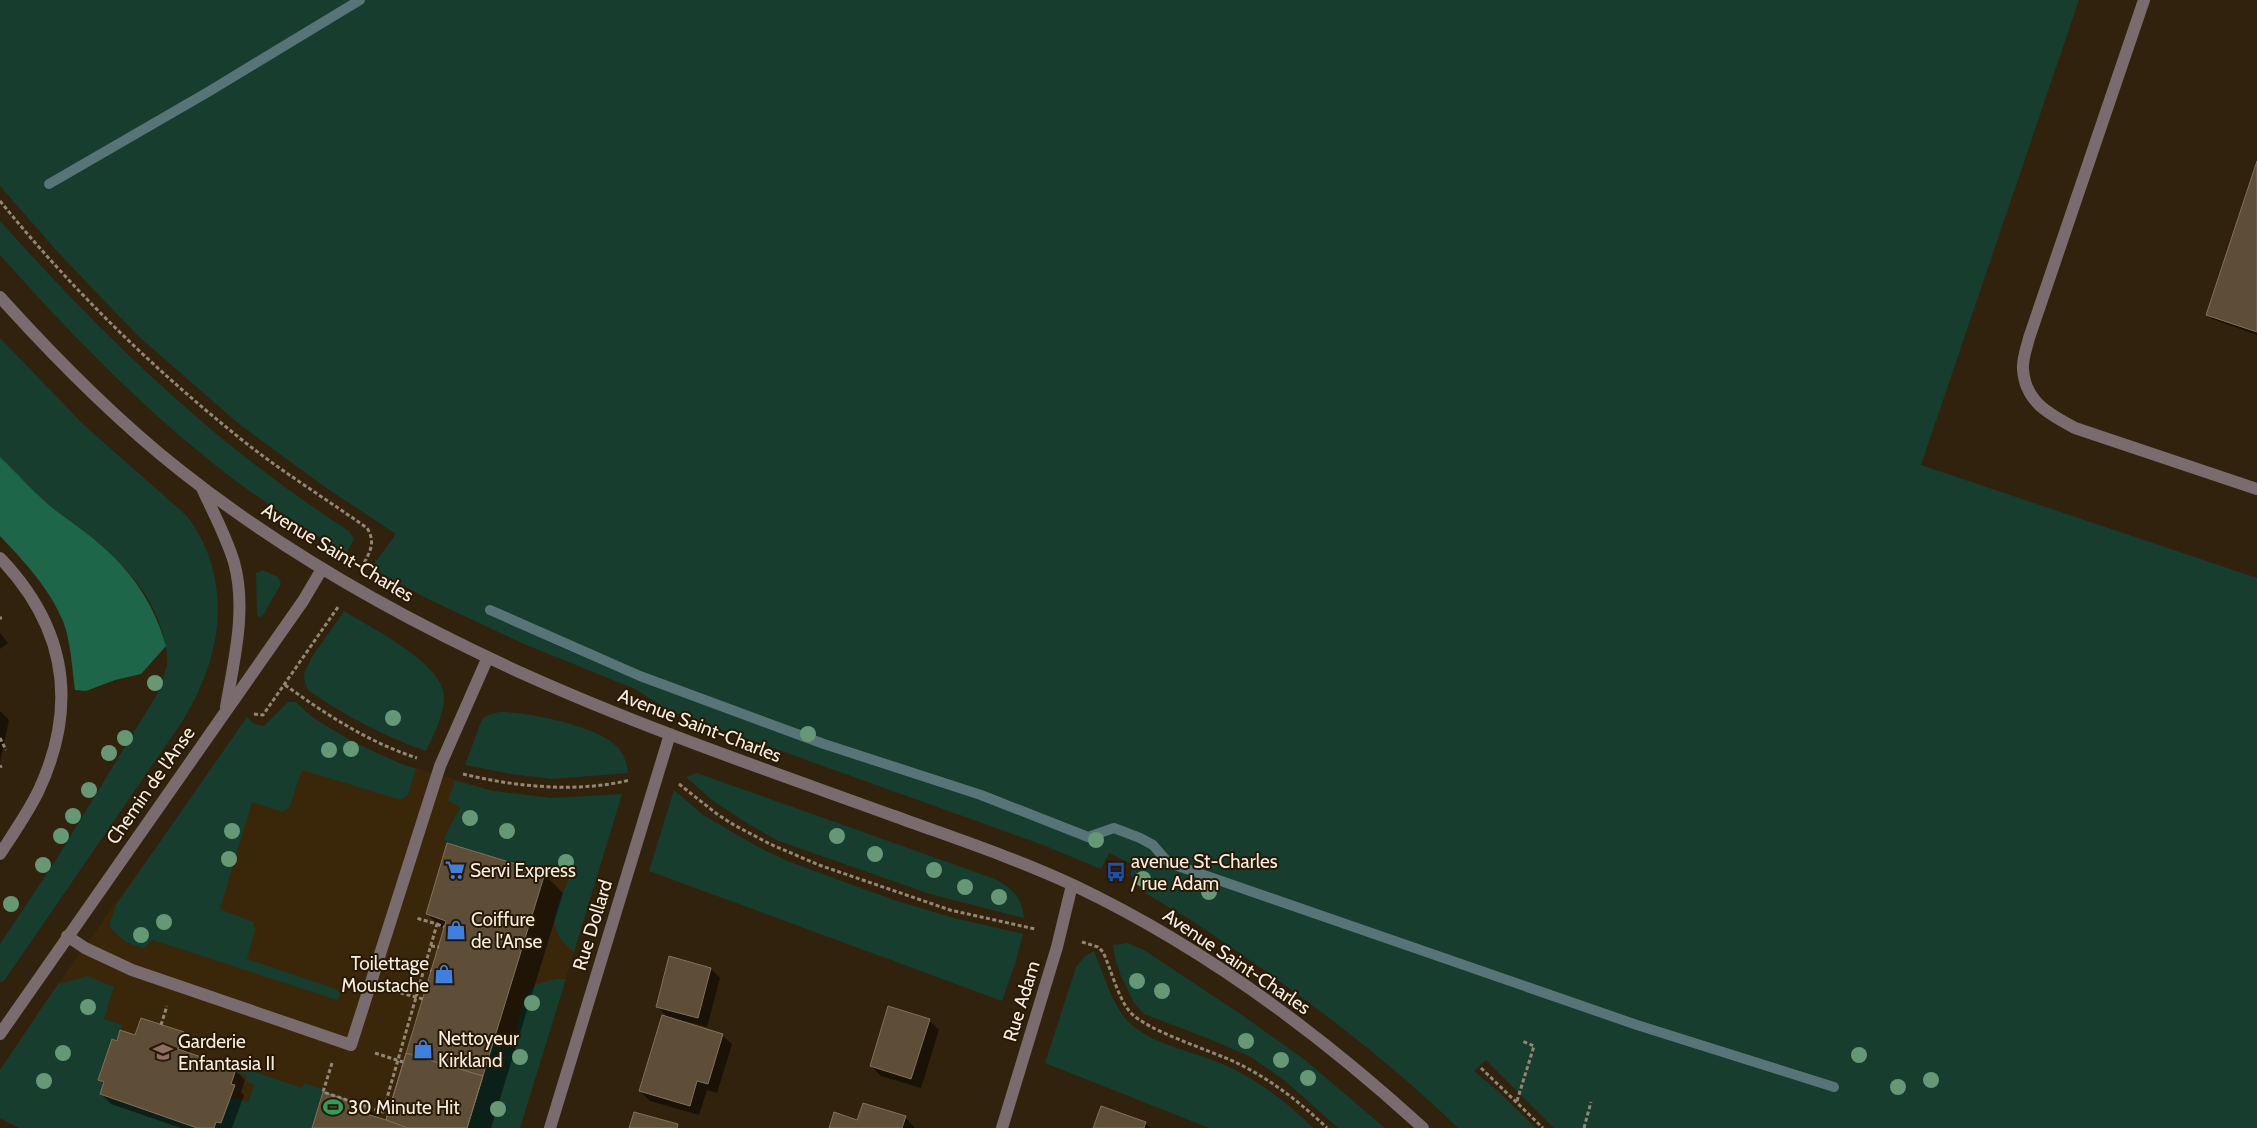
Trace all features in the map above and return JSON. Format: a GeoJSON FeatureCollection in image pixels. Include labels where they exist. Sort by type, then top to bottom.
{"type":"FeatureCollection","features":[{"type":"Feature","properties":{"kind":"street"},"geometry":{"type":"LineString","coordinates":[[2144,0],[2029,338],[2023,368],[2029,394],[2047,413],[2075,428],[2257,489]]}},
{"type":"Feature","properties":{"kind":"street","name":"Avenue Saint-Charles"},"geometry":{"type":"LineString","coordinates":[[0,297],[53,354],[117,416],[202,488],[322,569],[362,593],[488,657],[595,705],[998,854],[1072,885],[1117,907],[1188,948],[1276,1007],[1360,1073],[1423,1128]]}},
{"type":"Feature","properties":{"kind":"street"},"geometry":{"type":"LineString","coordinates":[[202,488],[229,548],[238,584],[238,632],[225,712]]}},
{"type":"Feature","properties":{"kind":"street"},"geometry":{"type":"LineString","coordinates":[[0,558],[25,587],[50,630],[57,651],[61,691],[58,723],[47,769],[26,815],[0,854]]}},
{"type":"Feature","properties":{"kind":"street","name":"Chemin de l'Anse"},"geometry":{"type":"LineString","coordinates":[[2,1025],[225,712],[322,569]]}},
{"type":"Feature","properties":{"kind":"street"},"geometry":{"type":"LineString","coordinates":[[66,936],[85,948],[132,970],[351,1045],[440,766],[488,657]]}},
{"type":"Feature","properties":{"kind":"street","name":"Rue Dollard"},"geometry":{"type":"LineString","coordinates":[[550,1128],[670,734]]}},
{"type":"Feature","properties":{"kind":"street","name":"Rue Adam"},"geometry":{"type":"LineString","coordinates":[[1002,1128],[1057,947],[1072,885]]}},
{"type":"Feature","properties":{"kind":"path","name":"Avenue Saint-Charles"},"geometry":{"type":"LineString","coordinates":[[0,201],[71,284],[170,380],[252,447],[367,528],[371,534],[372,548],[362,565]]}},
{"type":"Feature","properties":{"kind":"path"},"geometry":{"type":"LineString","coordinates":[[263,715],[340,604]]}},
{"type":"Feature","properties":{"kind":"path"},"geometry":{"type":"LineString","coordinates":[[285,685],[342,725],[383,746],[423,760]]}},
{"type":"Feature","properties":{"kind":"path"},"geometry":{"type":"LineString","coordinates":[[0,738],[6,750]]}},
{"type":"Feature","properties":{"kind":"path"},"geometry":{"type":"LineString","coordinates":[[460,773],[482,778],[548,786],[595,785],[624,781]]}},
{"type":"Feature","properties":{"kind":"path"},"geometry":{"type":"LineString","coordinates":[[680,784],[717,814],[734,825],[770,844],[819,865],[950,910],[1024,926]]}},
{"type":"Feature","properties":{"kind":"path"},"geometry":{"type":"LineString","coordinates":[[418,908],[416,917],[444,927]]}},
{"type":"Feature","properties":{"kind":"path"},"geometry":{"type":"LineString","coordinates":[[323,1092],[383,1112],[437,924]]}},
{"type":"Feature","properties":{"kind":"path"},"geometry":{"type":"LineString","coordinates":[[431,946],[439,947]]}},
{"type":"Feature","properties":{"kind":"path"},"geometry":{"type":"LineString","coordinates":[[1098,947],[1103,952],[1129,1011],[1138,1019],[1152,1028],[1239,1064],[1271,1082],[1298,1101],[1327,1128]]}},
{"type":"Feature","properties":{"kind":"path"},"geometry":{"type":"LineString","coordinates":[[424,969],[431,971]]}},
{"type":"Feature","properties":{"kind":"path"},"geometry":{"type":"LineString","coordinates":[[415,998],[423,999]]}},
{"type":"Feature","properties":{"kind":"path"},"geometry":{"type":"LineString","coordinates":[[407,1027],[413,1028]]}},
{"type":"Feature","properties":{"kind":"path"},"geometry":{"type":"LineString","coordinates":[[1517,1101],[1534,1046],[1522,1041]]}},
{"type":"Feature","properties":{"kind":"path"},"geometry":{"type":"LineString","coordinates":[[402,1044],[408,1046]]}},
{"type":"Feature","properties":{"kind":"path"},"geometry":{"type":"LineString","coordinates":[[398,1060],[403,1062]]}},
{"type":"Feature","properties":{"kind":"path"},"geometry":{"type":"LineString","coordinates":[[1481,1068],[1543,1128]]}},
{"type":"Feature","properties":{"kind":"path"},"geometry":{"type":"LineString","coordinates":[[389,1090],[394,1092]]}},
{"type":"Feature","properties":{"kind":"path"},"geometry":{"type":"LineString","coordinates":[[1584,1128],[1591,1102]]}},
{"type":"Feature","properties":{"kind":"shaded area"},"geometry":{"type":"Polygon","coordinates":[[[288,702],[296,702],[312,717],[351,741],[399,763],[494,791],[552,798],[622,794],[520,1128],[19,1128],[5,1122],[0,1118],[0,1070],[43,1005],[236,735],[261,738],[288,702]]]}},
{"type":"Feature","properties":{"kind":"green space"},"geometry":{"type":"Polygon","coordinates":[[[0,0],[2079,0],[1921,465],[2257,578],[2257,1128],[1554,1128],[1486,1060],[1474,1071],[1536,1128],[1458,1128],[1397,1072],[1299,995],[1197,924],[1139,889],[1143,884],[1130,875],[1134,865],[1109,853],[1101,869],[1043,845],[670,711],[635,689],[524,644],[428,599],[371,568],[396,534],[325,487],[239,424],[136,334],[55,249],[0,186],[0,0]]]}},
{"type":"Feature","properties":{"kind":"green space"},"geometry":{"type":"Polygon","coordinates":[[[0,221],[80,307],[164,388],[253,463],[349,531],[354,539],[346,554],[271,506],[213,463],[118,379],[57,318],[0,255],[0,221]]]}},
{"type":"Feature","properties":{"kind":"green space"},"geometry":{"type":"Polygon","coordinates":[[[0,338],[84,425],[187,516],[199,534],[208,554],[214,574],[218,615],[216,637],[211,657],[200,688],[184,719],[4,981],[0,982],[0,944],[54,863],[159,691],[167,661],[163,635],[154,611],[132,577],[118,562],[40,497],[0,457],[0,338]]]}},
{"type":"Feature","properties":{"kind":"green space"},"geometry":{"type":"Polygon","coordinates":[[[0,457],[48,504],[86,533],[113,557],[136,583],[153,612],[166,646],[141,674],[115,680],[86,691],[75,690],[71,655],[63,621],[51,597],[18,555],[0,536],[0,457]]]}},
{"type":"Feature","properties":{"kind":"green space"},"geometry":{"type":"Polygon","coordinates":[[[263,570],[278,577],[281,584],[262,617],[257,616],[256,573],[263,570]]]}},
{"type":"Feature","properties":{"kind":"green space"},"geometry":{"type":"Polygon","coordinates":[[[344,611],[419,659],[432,671],[441,684],[444,703],[438,725],[426,751],[365,725],[309,691],[304,678],[306,669],[315,652],[344,611]]]}},
{"type":"Feature","properties":{"kind":"green space"},"geometry":{"type":"Polygon","coordinates":[[[288,702],[296,702],[312,717],[351,741],[416,769],[408,795],[401,800],[302,770],[289,808],[283,812],[252,802],[220,909],[253,922],[255,930],[247,959],[336,989],[341,995],[337,1000],[153,940],[144,948],[139,947],[124,940],[109,926],[116,905],[247,717],[254,724],[264,726],[288,702]]]}},
{"type":"Feature","properties":{"kind":"green space"},"geometry":{"type":"Polygon","coordinates":[[[499,712],[542,717],[591,731],[616,746],[622,753],[628,773],[552,779],[511,774],[465,765],[482,719],[499,712]]]}},
{"type":"Feature","properties":{"kind":"green space"},"geometry":{"type":"Polygon","coordinates":[[[697,773],[995,879],[1015,894],[1021,904],[1024,918],[930,894],[776,840],[712,800],[686,777],[697,773]]]}},
{"type":"Feature","properties":{"kind":"green space"},"geometry":{"type":"Polygon","coordinates":[[[455,781],[494,791],[552,798],[622,794],[574,952],[563,942],[557,932],[555,923],[557,905],[571,873],[548,864],[545,873],[447,843],[444,838],[460,807],[448,801],[455,781]]]}},
{"type":"Feature","properties":{"kind":"green space"},"geometry":{"type":"Polygon","coordinates":[[[674,790],[703,815],[762,849],[790,862],[894,900],[954,918],[1023,934],[1002,1001],[649,871],[674,790]]]}},
{"type":"Feature","properties":{"kind":"green space"},"geometry":{"type":"Polygon","coordinates":[[[1128,943],[1144,950],[1242,1015],[1305,1060],[1385,1128],[1338,1128],[1284,1080],[1251,1057],[1144,1014],[1134,1003],[1115,958],[1113,945],[1128,943]]]}},
{"type":"Feature","properties":{"kind":"green space"},"geometry":{"type":"Polygon","coordinates":[[[1094,951],[1114,1001],[1132,1025],[1154,1039],[1215,1061],[1250,1078],[1283,1101],[1313,1128],[1209,1128],[1045,1063],[1076,967],[1085,956],[1094,951]]]}},
{"type":"Feature","properties":{"kind":"green space"},"geometry":{"type":"Polygon","coordinates":[[[88,976],[114,987],[104,1019],[122,1025],[117,1041],[98,1080],[104,1082],[100,1094],[197,1128],[19,1128],[0,1118],[0,1070],[58,984],[88,976]]]}},
{"type":"Feature","properties":{"kind":"green space"},"geometry":{"type":"Polygon","coordinates":[[[557,979],[566,979],[520,1128],[467,1128],[496,1034],[516,1039],[520,1013],[527,994],[536,985],[557,979]]]}},
{"type":"Feature","properties":{"kind":"green space"},"geometry":{"type":"Polygon","coordinates":[[[237,1066],[302,1088],[304,1083],[323,1089],[312,1128],[214,1128],[216,1122],[221,1123],[230,1097],[248,1102],[254,1085],[246,1081],[247,1076],[235,1072],[237,1066]]]}},
{"type":"Feature","properties":{"kind":"building"},"geometry":{"type":"Polygon","coordinates":[[[2257,161],[2257,332],[2206,315],[2257,161]]]}},
{"type":"Feature","properties":{"kind":"building"},"geometry":{"type":"Polygon","coordinates":[[[447,843],[545,873],[467,1128],[312,1128],[323,1092],[369,1107],[367,1114],[386,1120],[446,921],[426,914],[447,843]]]}},
{"type":"Feature","properties":{"kind":"building"},"geometry":{"type":"Polygon","coordinates":[[[669,956],[711,968],[698,1018],[656,1007],[669,956]]]}},
{"type":"Feature","properties":{"kind":"building"},"geometry":{"type":"Polygon","coordinates":[[[888,1006],[930,1019],[911,1079],[870,1066],[888,1006]]]}},
{"type":"Feature","properties":{"kind":"building"},"geometry":{"type":"Polygon","coordinates":[[[662,1015],[723,1034],[708,1084],[697,1081],[690,1106],[639,1091],[662,1015]]]}},
{"type":"Feature","properties":{"kind":"building"},"geometry":{"type":"Polygon","coordinates":[[[141,1018],[184,1032],[178,1049],[236,1069],[231,1084],[235,1085],[221,1123],[216,1122],[214,1128],[197,1128],[100,1094],[104,1082],[98,1080],[112,1039],[117,1041],[120,1030],[135,1035],[141,1018]]]}},
{"type":"Feature","properties":{"kind":"building"},"geometry":{"type":"Polygon","coordinates":[[[406,1053],[483,1076],[467,1128],[408,1128],[386,1120],[406,1053]]]}},
{"type":"Feature","properties":{"kind":"building"},"geometry":{"type":"Polygon","coordinates":[[[863,1103],[906,1116],[902,1128],[829,1128],[834,1112],[857,1120],[863,1103]]]}},
{"type":"Feature","properties":{"kind":"building"},"geometry":{"type":"Polygon","coordinates":[[[1101,1106],[1146,1122],[1144,1128],[1093,1128],[1101,1106]]]}},
{"type":"Feature","properties":{"kind":"building"},"geometry":{"type":"Polygon","coordinates":[[[634,1112],[678,1124],[677,1128],[629,1128],[634,1112]]]}},
{"type":"Feature","properties":{"kind":"waterway"},"geometry":{"type":"LineString","coordinates":[[49,184],[208,92],[360,0]]}},
{"type":"Feature","properties":{"kind":"waterway"},"geometry":{"type":"LineString","coordinates":[[490,610],[640,676],[824,744],[981,795],[1088,837],[1114,828],[1153,845],[1165,859],[1175,865],[1637,1025],[1834,1087]]}},
{"type":"Feature","properties":{"kind":"place","name":"Servi Express"},"geometry":{"type":"Point","coordinates":[455,870]}},
{"type":"Feature","properties":{"kind":"place","name":"avenue St-Charles / rue Adam"},"geometry":{"type":"Point","coordinates":[1116,872]}},
{"type":"Feature","properties":{"kind":"place","name":"Coiffure de l'Anse"},"geometry":{"type":"Point","coordinates":[456,930]}},
{"type":"Feature","properties":{"kind":"place","name":"Toilettage Moustache"},"geometry":{"type":"Point","coordinates":[444,974]}},
{"type":"Feature","properties":{"kind":"place","name":"Nettoyeur Kirkland"},"geometry":{"type":"Point","coordinates":[423,1049]}},
{"type":"Feature","properties":{"kind":"place","name":"Garderie Enfantasia II"},"geometry":{"type":"Point","coordinates":[163,1052]}},
{"type":"Feature","properties":{"kind":"place","name":"30 Minute Hit"},"geometry":{"type":"Point","coordinates":[333,1107]}}]}
